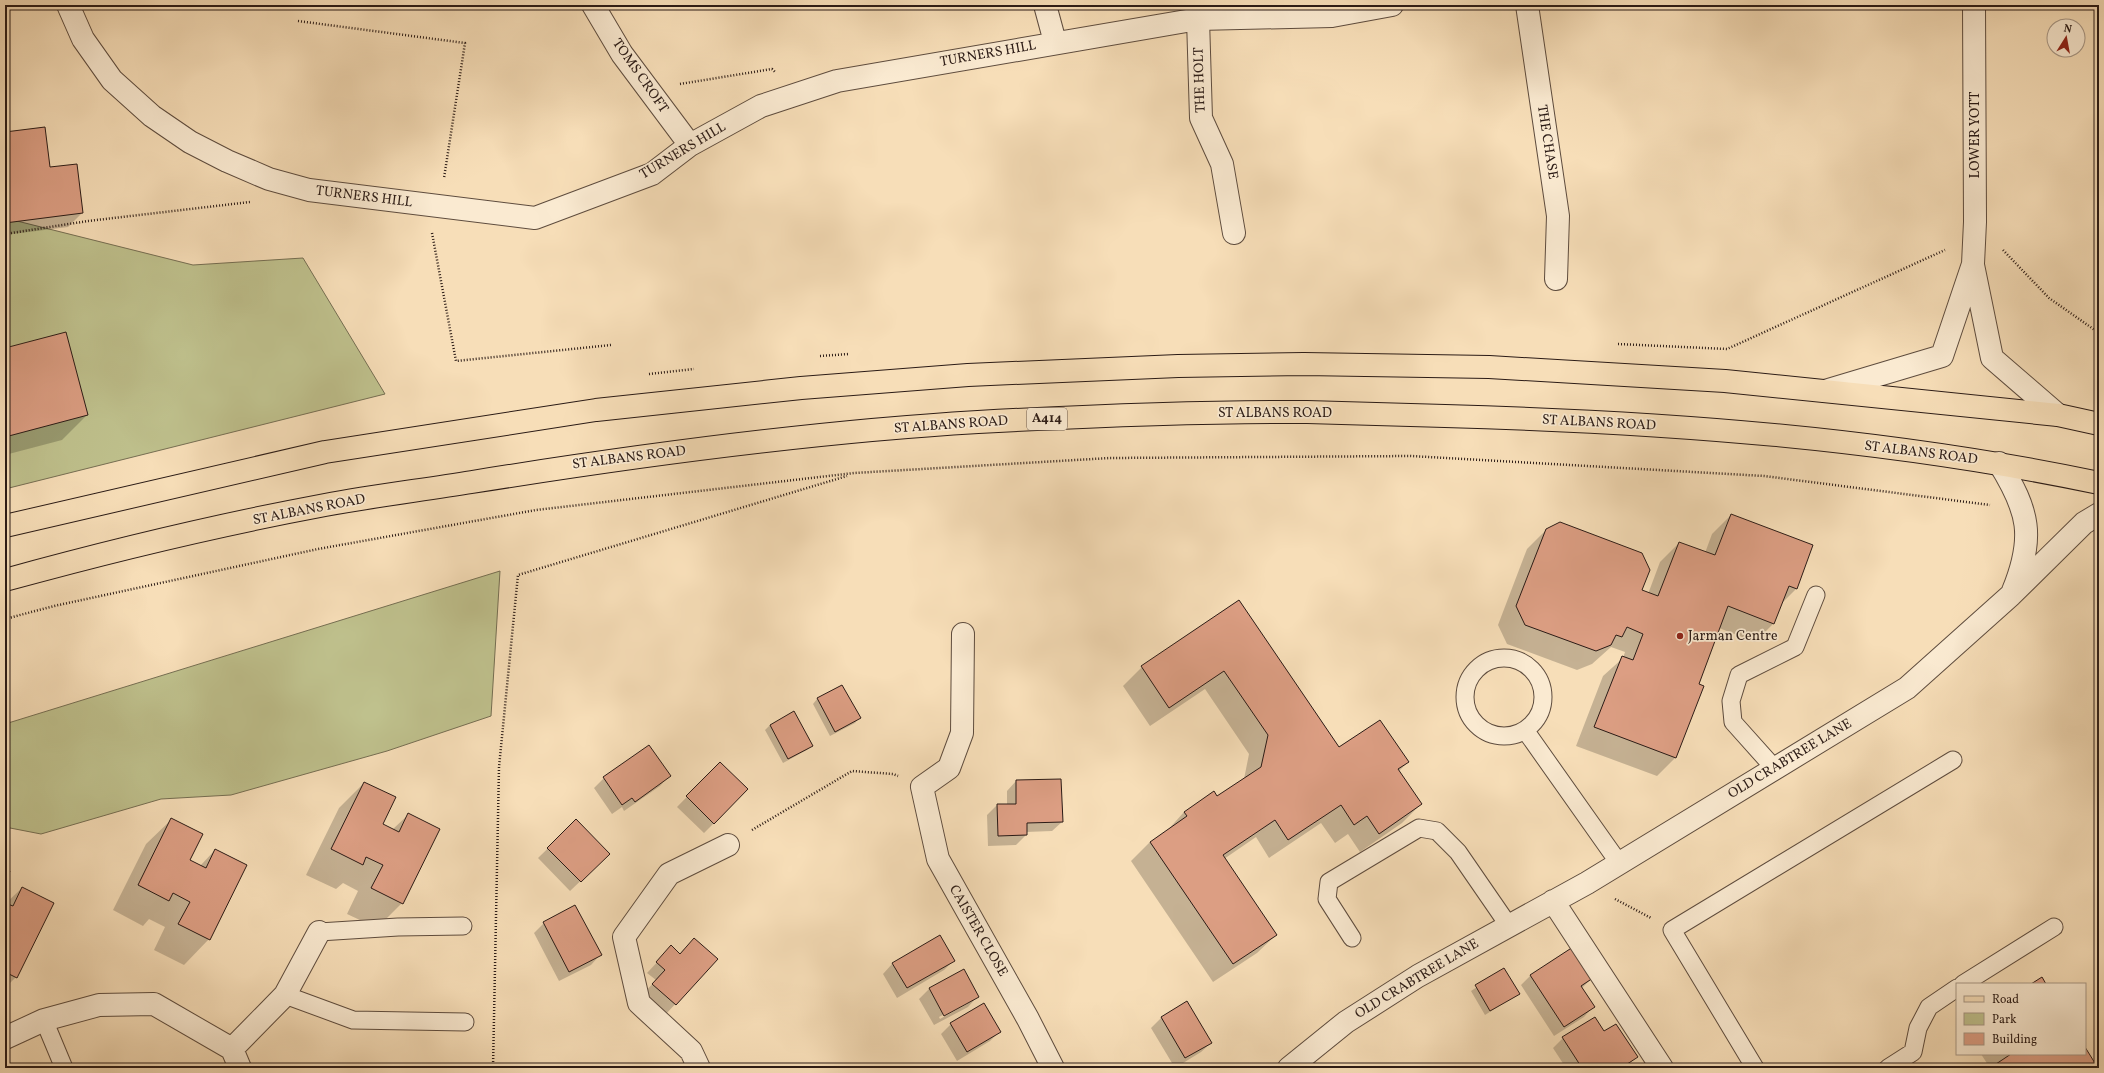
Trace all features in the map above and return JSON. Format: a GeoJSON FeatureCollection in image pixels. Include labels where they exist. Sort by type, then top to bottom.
{"type":"FeatureCollection","features":[{"type":"Feature","properties":{"kind":"main road"},"geometry":{"type":"LineString","coordinates":[[5,526],[325,452],[596,410],[801,388],[968,375],[1178,366],[1304,364],[1489,368],[1725,381],[2058,415],[2099,424]]}},
{"type":"Feature","properties":{"kind":"main road","name":"ST ALBANS ROAD"},"geometry":{"type":"LineString","coordinates":[[5,580],[98,554],[332,504],[602,461],[800,437],[976,422],[1179,414],[1307,412],[1624,423],[1787,436],[1944,454],[1999,463],[2099,483]]}},
{"type":"Feature","properties":{"kind":"street","name":"TURNERS HILL"},"geometry":{"type":"LineString","coordinates":[[68,5],[84,39],[112,80],[152,116],[190,142],[227,161],[269,178],[309,190],[535,218],[652,174],[690,145],[761,106],[837,81],[1055,42],[1198,19],[1332,16],[1392,5]]}},
{"type":"Feature","properties":{"kind":"street"},"geometry":{"type":"LineString","coordinates":[[1045,5],[1055,42]]}},
{"type":"Feature","properties":{"kind":"street","name":"THE CHASE"},"geometry":{"type":"LineString","coordinates":[[1527,5],[1558,216],[1556,279]]}},
{"type":"Feature","properties":{"kind":"street","name":"LOWER YOTT"},"geometry":{"type":"LineString","coordinates":[[1822,392],[1942,356],[1972,264],[1975,222],[1974,5]]}},
{"type":"Feature","properties":{"kind":"street","name":"TOMS CROFT"},"geometry":{"type":"LineString","coordinates":[[598,7],[622,54],[690,145]]}},
{"type":"Feature","properties":{"kind":"street","name":"THE HOLT"},"geometry":{"type":"LineString","coordinates":[[1198,19],[1201,118],[1222,164],[1234,233]]}},
{"type":"Feature","properties":{"kind":"street","name":"LOWER YOTT"},"geometry":{"type":"LineString","coordinates":[[1972,264],[1992,358],[2058,415]]}},
{"type":"Feature","properties":{"kind":"street","name":"OLD CRABTREE LANE"},"geometry":{"type":"LineString","coordinates":[[1999,463],[2015,488],[2024,511],[2028,538],[2022,570],[2011,595]]}},
{"type":"Feature","properties":{"kind":"street","name":"OLD CRABTREE LANE"},"geometry":{"type":"LineString","coordinates":[[1289,1068],[1352,1018],[1418,976],[1587,883],[1907,688],[2011,595],[2084,523],[2099,514]]}},
{"type":"Feature","properties":{"kind":"street"},"geometry":{"type":"LineString","coordinates":[[922,787],[949,768],[962,733],[963,634]]}},
{"type":"Feature","properties":{"kind":"street","name":"CAISTER CLOSE"},"geometry":{"type":"LineString","coordinates":[[922,787],[938,859],[1028,1018],[1053,1068]]}},
{"type":"Feature","properties":{"kind":"street"},"geometry":{"type":"LineString","coordinates":[[699,1068],[691,1051],[639,1003],[624,937],[669,874],[728,845]]}},
{"type":"Feature","properties":{"kind":"street"},"geometry":{"type":"LineString","coordinates":[[1553,902],[1662,1068]]}},
{"type":"Feature","properties":{"kind":"street"},"geometry":{"type":"LineString","coordinates":[[5,1038],[44,1020],[99,1005],[154,1004],[236,1058],[286,995],[319,932]]}},
{"type":"Feature","properties":{"kind":"lane"},"geometry":{"type":"LineString","coordinates":[[1775,768],[1733,722],[1731,701],[1739,675],[1795,647],[1816,595]]}},
{"type":"Feature","properties":{"kind":"lane"},"geometry":{"type":"LineString","coordinates":[[1510,658],[1523,663],[1533,671],[1540,682],[1543,696],[1541,709],[1535,721],[1525,730],[1513,735],[1495,735],[1478,727],[1471,717],[1466,706],[1465,694],[1468,682],[1474,671],[1484,663],[1496,659],[1510,658]]}},
{"type":"Feature","properties":{"kind":"lane"},"geometry":{"type":"LineString","coordinates":[[1525,730],[1619,863]]}},
{"type":"Feature","properties":{"kind":"lane"},"geometry":{"type":"LineString","coordinates":[[1756,1068],[1672,930],[1953,760]]}},
{"type":"Feature","properties":{"kind":"lane"},"geometry":{"type":"LineString","coordinates":[[1352,938],[1327,899],[1329,882],[1419,828],[1437,831],[1458,852],[1509,926]]}},
{"type":"Feature","properties":{"kind":"lane"},"geometry":{"type":"LineString","coordinates":[[319,932],[398,927],[463,926]]}},
{"type":"Feature","properties":{"kind":"lane"},"geometry":{"type":"LineString","coordinates":[[1965,983],[2054,927]]}},
{"type":"Feature","properties":{"kind":"lane"},"geometry":{"type":"LineString","coordinates":[[1888,1068],[1913,1052],[1918,1028],[1929,1007],[1956,989]]}},
{"type":"Feature","properties":{"kind":"lane"},"geometry":{"type":"LineString","coordinates":[[286,995],[353,1020],[465,1022]]}},
{"type":"Feature","properties":{"kind":"lane"},"geometry":{"type":"LineString","coordinates":[[44,1020],[64,1068]]}},
{"type":"Feature","properties":{"kind":"path"},"geometry":{"type":"LineString","coordinates":[[298,21],[465,43],[434,206],[456,361],[610,346]]}},
{"type":"Feature","properties":{"kind":"path"},"geometry":{"type":"LineString","coordinates":[[648,89],[772,69],[803,92]]}},
{"type":"Feature","properties":{"kind":"path"},"geometry":{"type":"LineString","coordinates":[[5,234],[88,222],[261,201],[269,178]]}},
{"type":"Feature","properties":{"kind":"path"},"geometry":{"type":"LineString","coordinates":[[1975,222],[2049,298],[2099,333]]}},
{"type":"Feature","properties":{"kind":"path"},"geometry":{"type":"LineString","coordinates":[[5,619],[54,606],[318,549],[536,510],[854,473],[1110,458],[1411,456],[1764,476],[1974,502],[2024,511]]}},
{"type":"Feature","properties":{"kind":"path"},"geometry":{"type":"LineString","coordinates":[[493,1068],[499,767],[518,575],[854,473]]}},
{"type":"Feature","properties":{"kind":"path"},"geometry":{"type":"LineString","coordinates":[[728,845],[852,771],[893,774],[922,787]]}},
{"type":"Feature","properties":{"kind":"path"},"geometry":{"type":"LineString","coordinates":[[1587,883],[1672,930]]}},
{"type":"Feature","properties":{"kind":"green space"},"geometry":{"type":"Polygon","coordinates":[[[5,218],[193,265],[303,258],[385,394],[5,489],[5,218]]]}},
{"type":"Feature","properties":{"kind":"green space"},"geometry":{"type":"Polygon","coordinates":[[[500,571],[491,716],[387,751],[231,795],[161,799],[41,834],[5,827],[5,724],[500,571]]]}},
{"type":"Feature","properties":{"kind":"building"},"geometry":{"type":"Polygon","coordinates":[[[45,127],[50,167],[77,164],[83,213],[5,223],[5,132],[45,127]]]}},
{"type":"Feature","properties":{"kind":"building"},"geometry":{"type":"Polygon","coordinates":[[[66,332],[88,415],[5,437],[5,348],[66,332]]]}},
{"type":"Feature","properties":{"kind":"building","name":"Jarman Centre"},"geometry":{"type":"Polygon","coordinates":[[[1731,514],[1813,545],[1797,589],[1789,586],[1774,624],[1728,606],[1699,684],[1704,686],[1676,758],[1594,727],[1622,656],[1633,660],[1643,634],[1627,627],[1622,637],[1616,635],[1611,645],[1596,651],[1525,625],[1516,606],[1546,529],[1560,522],[1642,553],[1650,570],[1642,590],[1658,596],[1679,542],[1715,555],[1731,514]]]}},
{"type":"Feature","properties":{"kind":"building"},"geometry":{"type":"Polygon","coordinates":[[[1239,600],[1339,747],[1380,720],[1409,762],[1398,769],[1422,804],[1379,834],[1367,816],[1354,825],[1341,805],[1288,840],[1275,820],[1223,855],[1277,935],[1233,964],[1150,842],[1187,816],[1184,812],[1214,791],[1217,796],[1261,767],[1268,735],[1224,671],[1169,708],[1141,666],[1239,600]]]}},
{"type":"Feature","properties":{"kind":"building"},"geometry":{"type":"Polygon","coordinates":[[[842,685],[861,718],[835,732],[817,698],[842,685]]]}},
{"type":"Feature","properties":{"kind":"building"},"geometry":{"type":"Polygon","coordinates":[[[794,711],[813,746],[788,759],[770,725],[794,711]]]}},
{"type":"Feature","properties":{"kind":"building"},"geometry":{"type":"Polygon","coordinates":[[[649,745],[671,776],[635,802],[632,798],[622,805],[603,777],[649,745]]]}},
{"type":"Feature","properties":{"kind":"building"},"geometry":{"type":"Polygon","coordinates":[[[720,762],[748,789],[714,824],[686,796],[720,762]]]}},
{"type":"Feature","properties":{"kind":"building"},"geometry":{"type":"Polygon","coordinates":[[[1061,779],[1063,822],[1027,823],[1027,835],[998,836],[997,804],[1016,804],[1016,780],[1061,779]]]}},
{"type":"Feature","properties":{"kind":"building"},"geometry":{"type":"Polygon","coordinates":[[[364,782],[396,797],[383,824],[399,832],[408,813],[440,829],[403,904],[371,888],[383,865],[366,857],[363,865],[331,849],[364,782]]]}},
{"type":"Feature","properties":{"kind":"building"},"geometry":{"type":"Polygon","coordinates":[[[171,818],[203,834],[190,860],[206,868],[215,849],[247,865],[210,940],[178,924],[190,902],[173,893],[169,901],[138,885],[171,818]]]}},
{"type":"Feature","properties":{"kind":"building"},"geometry":{"type":"Polygon","coordinates":[[[576,819],[610,854],[581,882],[547,848],[576,819]]]}},
{"type":"Feature","properties":{"kind":"building"},"geometry":{"type":"Polygon","coordinates":[[[5,869],[10,871],[5,882],[5,869]]]}},
{"type":"Feature","properties":{"kind":"building"},"geometry":{"type":"Polygon","coordinates":[[[22,887],[54,903],[17,978],[5,972],[5,903],[13,906],[22,887]]]}},
{"type":"Feature","properties":{"kind":"building"},"geometry":{"type":"Polygon","coordinates":[[[575,905],[602,955],[569,972],[543,922],[575,905]]]}},
{"type":"Feature","properties":{"kind":"building"},"geometry":{"type":"Polygon","coordinates":[[[940,935],[955,961],[907,988],[892,963],[940,935]]]}},
{"type":"Feature","properties":{"kind":"building"},"geometry":{"type":"Polygon","coordinates":[[[694,938],[718,959],[676,1005],[652,984],[665,970],[656,962],[671,945],[680,954],[694,938]]]}},
{"type":"Feature","properties":{"kind":"building"},"geometry":{"type":"Polygon","coordinates":[[[1573,947],[1593,978],[1581,986],[1595,1007],[1564,1027],[1530,975],[1573,947]]]}},
{"type":"Feature","properties":{"kind":"building"},"geometry":{"type":"Polygon","coordinates":[[[1504,968],[1520,994],[1490,1011],[1475,985],[1504,968]]]}},
{"type":"Feature","properties":{"kind":"building"},"geometry":{"type":"Polygon","coordinates":[[[964,969],[979,997],[944,1016],[929,988],[964,969]]]}},
{"type":"Feature","properties":{"kind":"building"},"geometry":{"type":"Polygon","coordinates":[[[2042,977],[2045,983],[2033,983],[2042,977]]]}},
{"type":"Feature","properties":{"kind":"building"},"geometry":{"type":"Polygon","coordinates":[[[1187,1001],[1212,1043],[1185,1058],[1161,1017],[1187,1001]]]}},
{"type":"Feature","properties":{"kind":"building"},"geometry":{"type":"Polygon","coordinates":[[[984,1003],[1001,1032],[967,1052],[950,1023],[984,1003]]]}},
{"type":"Feature","properties":{"kind":"building"},"geometry":{"type":"Polygon","coordinates":[[[1595,1017],[1604,1031],[1616,1024],[1638,1057],[1621,1068],[1582,1068],[1562,1037],[1595,1017]]]}},
{"type":"Feature","properties":{"kind":"building"},"geometry":{"type":"Polygon","coordinates":[[[2086,1049],[2098,1068],[1990,1068],[2010,1055],[2086,1055],[2086,1049]]]}},
{"type":"Feature","properties":{"kind":"place","name":"Jarman Centre"},"geometry":{"type":"Point","coordinates":[1680,636]}}]}
